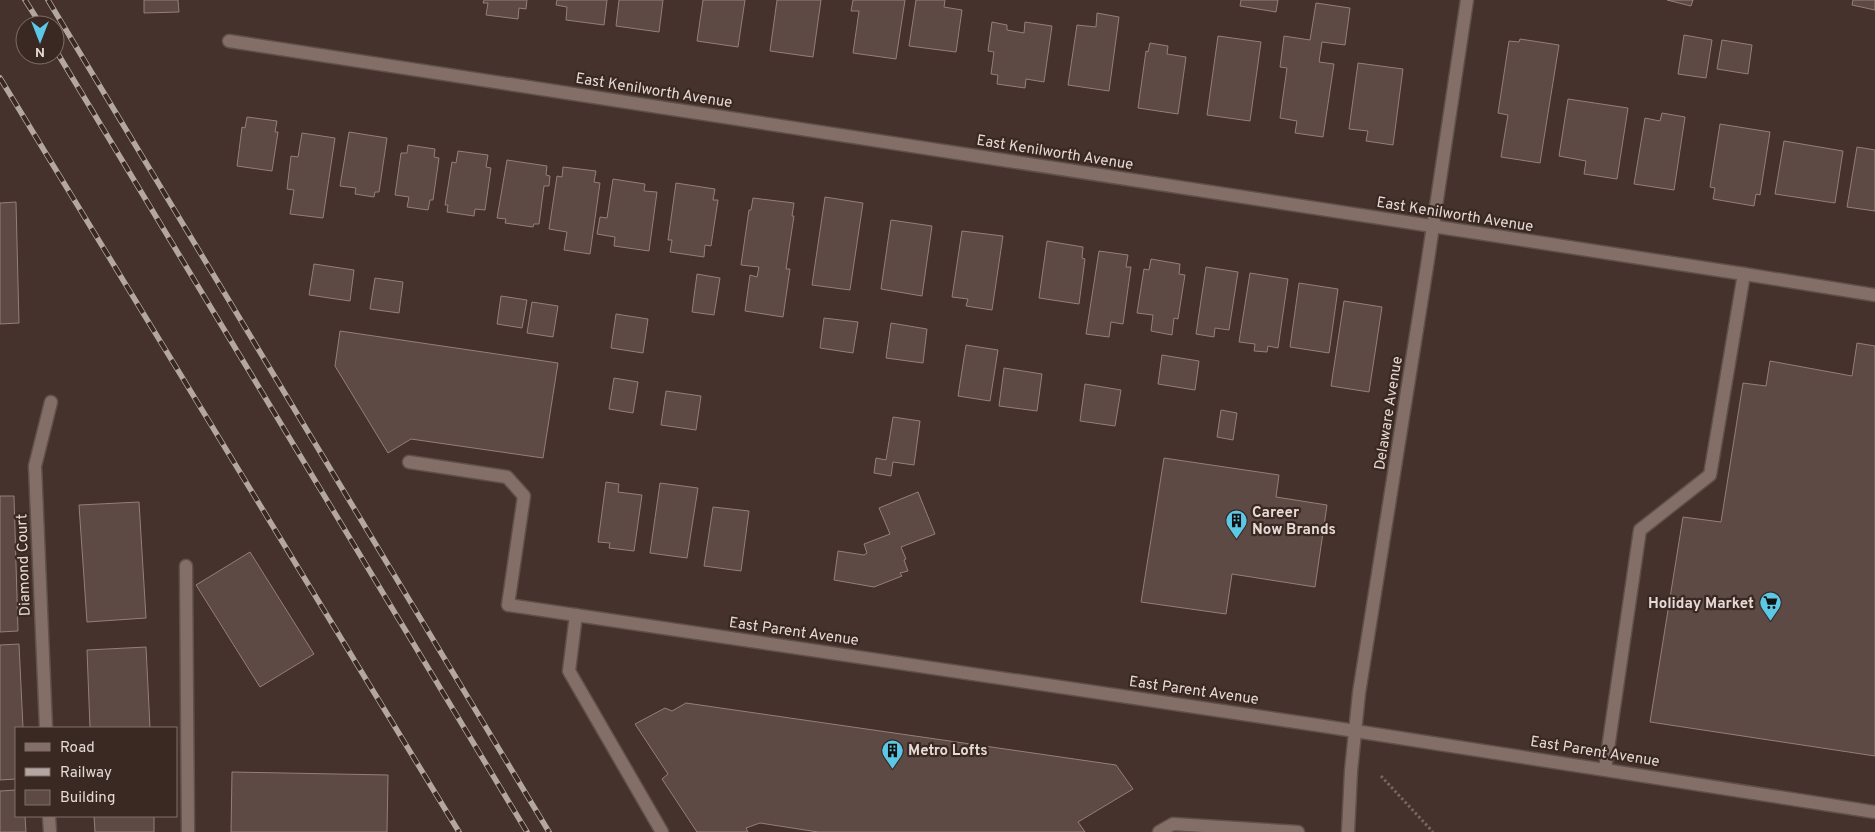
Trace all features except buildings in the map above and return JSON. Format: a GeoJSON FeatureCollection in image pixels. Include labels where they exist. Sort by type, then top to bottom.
{"type":"FeatureCollection","features":[{"type":"Feature","properties":{"kind":"street","name":"Delaware Avenue"},"geometry":{"type":"LineString","coordinates":[[1348,832],[1354,731],[1467,0]]}},
{"type":"Feature","properties":{"kind":"street","name":"East Kenilworth Avenue"},"geometry":{"type":"LineString","coordinates":[[229,41],[1744,274],[1875,296]]}},
{"type":"Feature","properties":{"kind":"street"},"geometry":{"type":"LineString","coordinates":[[1605,768],[1640,530],[1710,475],[1744,274]]}},
{"type":"Feature","properties":{"kind":"street","name":"Diamond Court"},"geometry":{"type":"LineString","coordinates":[[46,727],[35,466],[51,402]]}},
{"type":"Feature","properties":{"kind":"street","name":"East Parent Avenue"},"geometry":{"type":"LineString","coordinates":[[409,462],[507,477],[524,496],[508,605],[1605,768],[1875,812]]}},
{"type":"Feature","properties":{"kind":"street"},"geometry":{"type":"LineString","coordinates":[[186,566],[188,832]]}},
{"type":"Feature","properties":{"kind":"street"},"geometry":{"type":"LineString","coordinates":[[576,615],[569,671],[662,832]]}},
{"type":"Feature","properties":{"kind":"street"},"geometry":{"type":"LineString","coordinates":[[49,817],[50,832]]}},
{"type":"Feature","properties":{"kind":"street"},"geometry":{"type":"LineString","coordinates":[[1159,832],[1173,824],[1298,832]]}},
{"type":"Feature","properties":{"kind":"path"},"geometry":{"type":"LineString","coordinates":[[1381,776],[1433,832]]}},
{"type":"Feature","properties":{"kind":"railway"},"geometry":{"type":"LineString","coordinates":[[25,0],[35,15]]}},
{"type":"Feature","properties":{"kind":"railway"},"geometry":{"type":"LineString","coordinates":[[48,0],[549,832]]}},
{"type":"Feature","properties":{"kind":"railway"},"geometry":{"type":"LineString","coordinates":[[65,65],[527,832]]}},
{"type":"Feature","properties":{"kind":"railway"},"geometry":{"type":"LineString","coordinates":[[0,78],[459,832]]}},
{"type":"Feature","properties":{"kind":"place","name":"Career Now Brands"},"geometry":{"type":"Point","coordinates":[1236,540]}},
{"type":"Feature","properties":{"kind":"place","name":"Holiday Market"},"geometry":{"type":"Point","coordinates":[1770,622]}},
{"type":"Feature","properties":{"kind":"place","name":"Metro Lofts"},"geometry":{"type":"Point","coordinates":[892,769]}}]}
